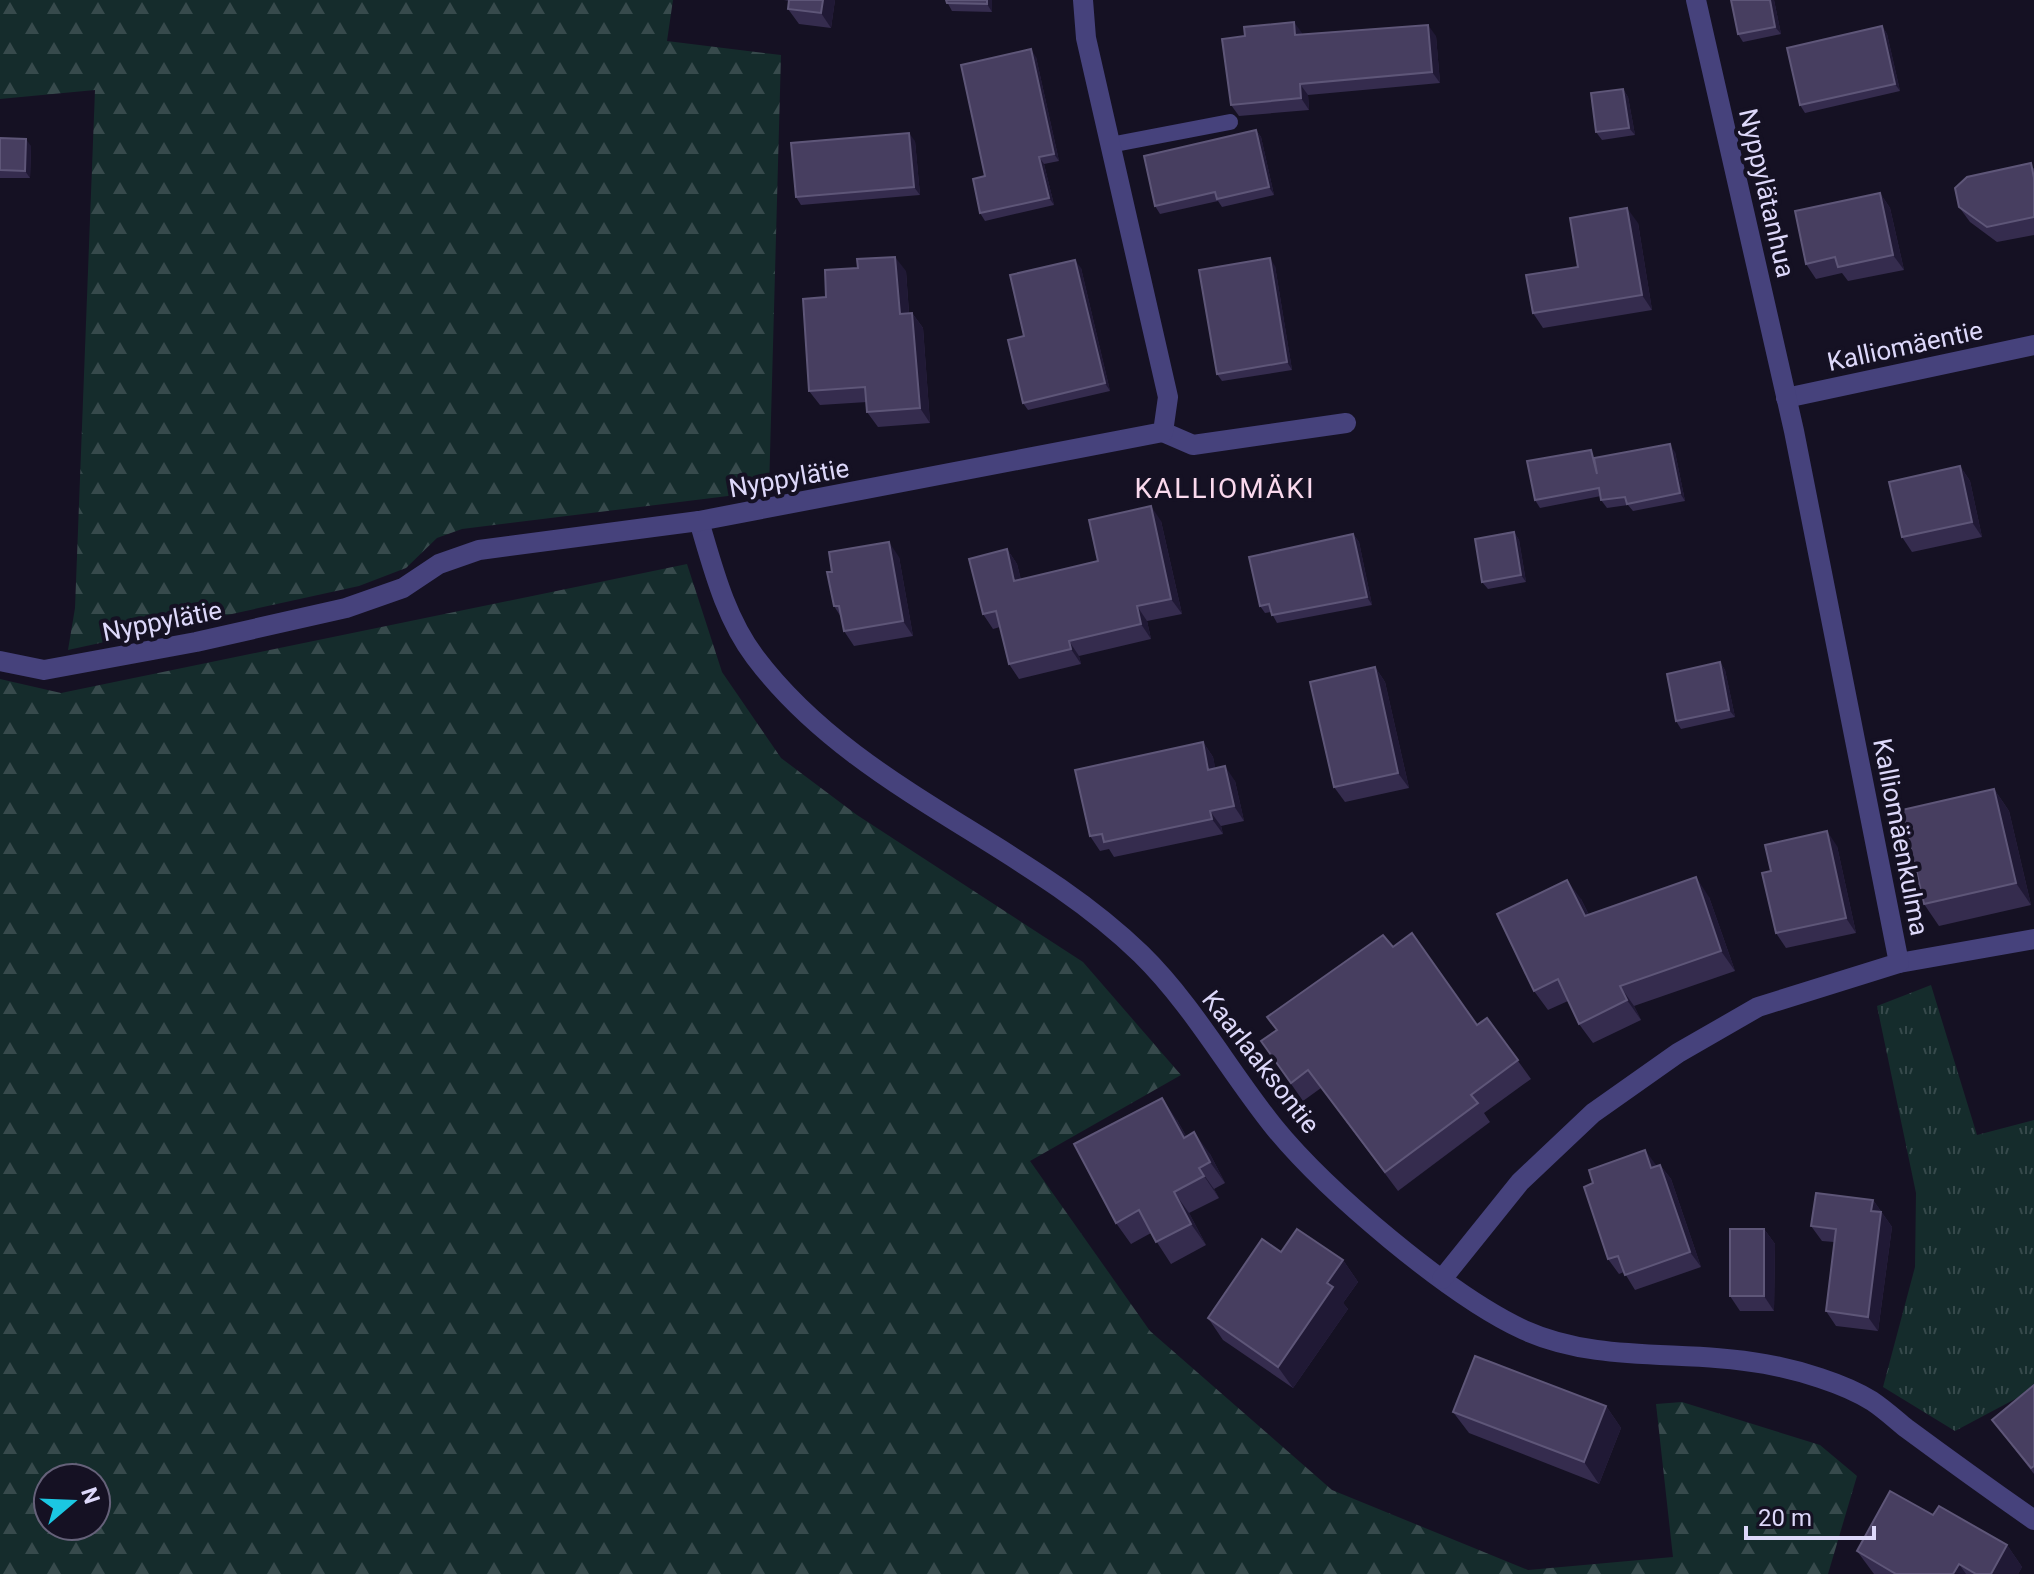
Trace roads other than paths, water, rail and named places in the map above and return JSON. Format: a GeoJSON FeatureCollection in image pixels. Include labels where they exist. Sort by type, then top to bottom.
{"type":"FeatureCollection","features":[{"type":"Feature","properties":{"kind":"street"},"geometry":{"type":"LineString","coordinates":[[1083,0],[1086,38],[1168,397],[1163,432],[1193,445],[1346,423]]}},
{"type":"Feature","properties":{"kind":"street","name":"Nyppylätanhua"},"geometry":{"type":"LineString","coordinates":[[1696,0],[1786,398]]}},
{"type":"Feature","properties":{"kind":"street","name":"Kalliomäentie"},"geometry":{"type":"LineString","coordinates":[[1786,398],[2034,345]]}},
{"type":"Feature","properties":{"kind":"street","name":"Kalliomäenkulma"},"geometry":{"type":"LineString","coordinates":[[1442,1279],[1520,1182],[1593,1113],[1678,1053],[1758,1007],[1899,963],[1786,398]]}},
{"type":"Feature","properties":{"kind":"street","name":"Nyppylätie"},"geometry":{"type":"LineString","coordinates":[[0,661],[44,670],[196,642],[346,608],[403,588],[439,564],[479,550],[699,521],[1163,432]]}},
{"type":"Feature","properties":{"kind":"street","name":"Kaarlaaksontie"},"geometry":{"type":"LineString","coordinates":[[699,521],[728,615],[755,658],[802,708],[853,751],[924,801],[1075,898],[1143,955],[1238,1074],[1275,1127],[1337,1191],[1442,1279],[1524,1330],[1587,1350],[1701,1355],[1768,1364],[1870,1400],[2034,1520]]}},
{"type":"Feature","properties":{"kind":"street"},"geometry":{"type":"LineString","coordinates":[[1899,963],[2034,939]]}},
{"type":"Feature","properties":{"kind":"lane"},"geometry":{"type":"LineString","coordinates":[[1110,145],[1230,122]]}},
{"type":"Feature","properties":{"kind":"district","name":"KALLIOMÄKI"},"geometry":{"type":"Point","coordinates":[1225,488]}}]}
